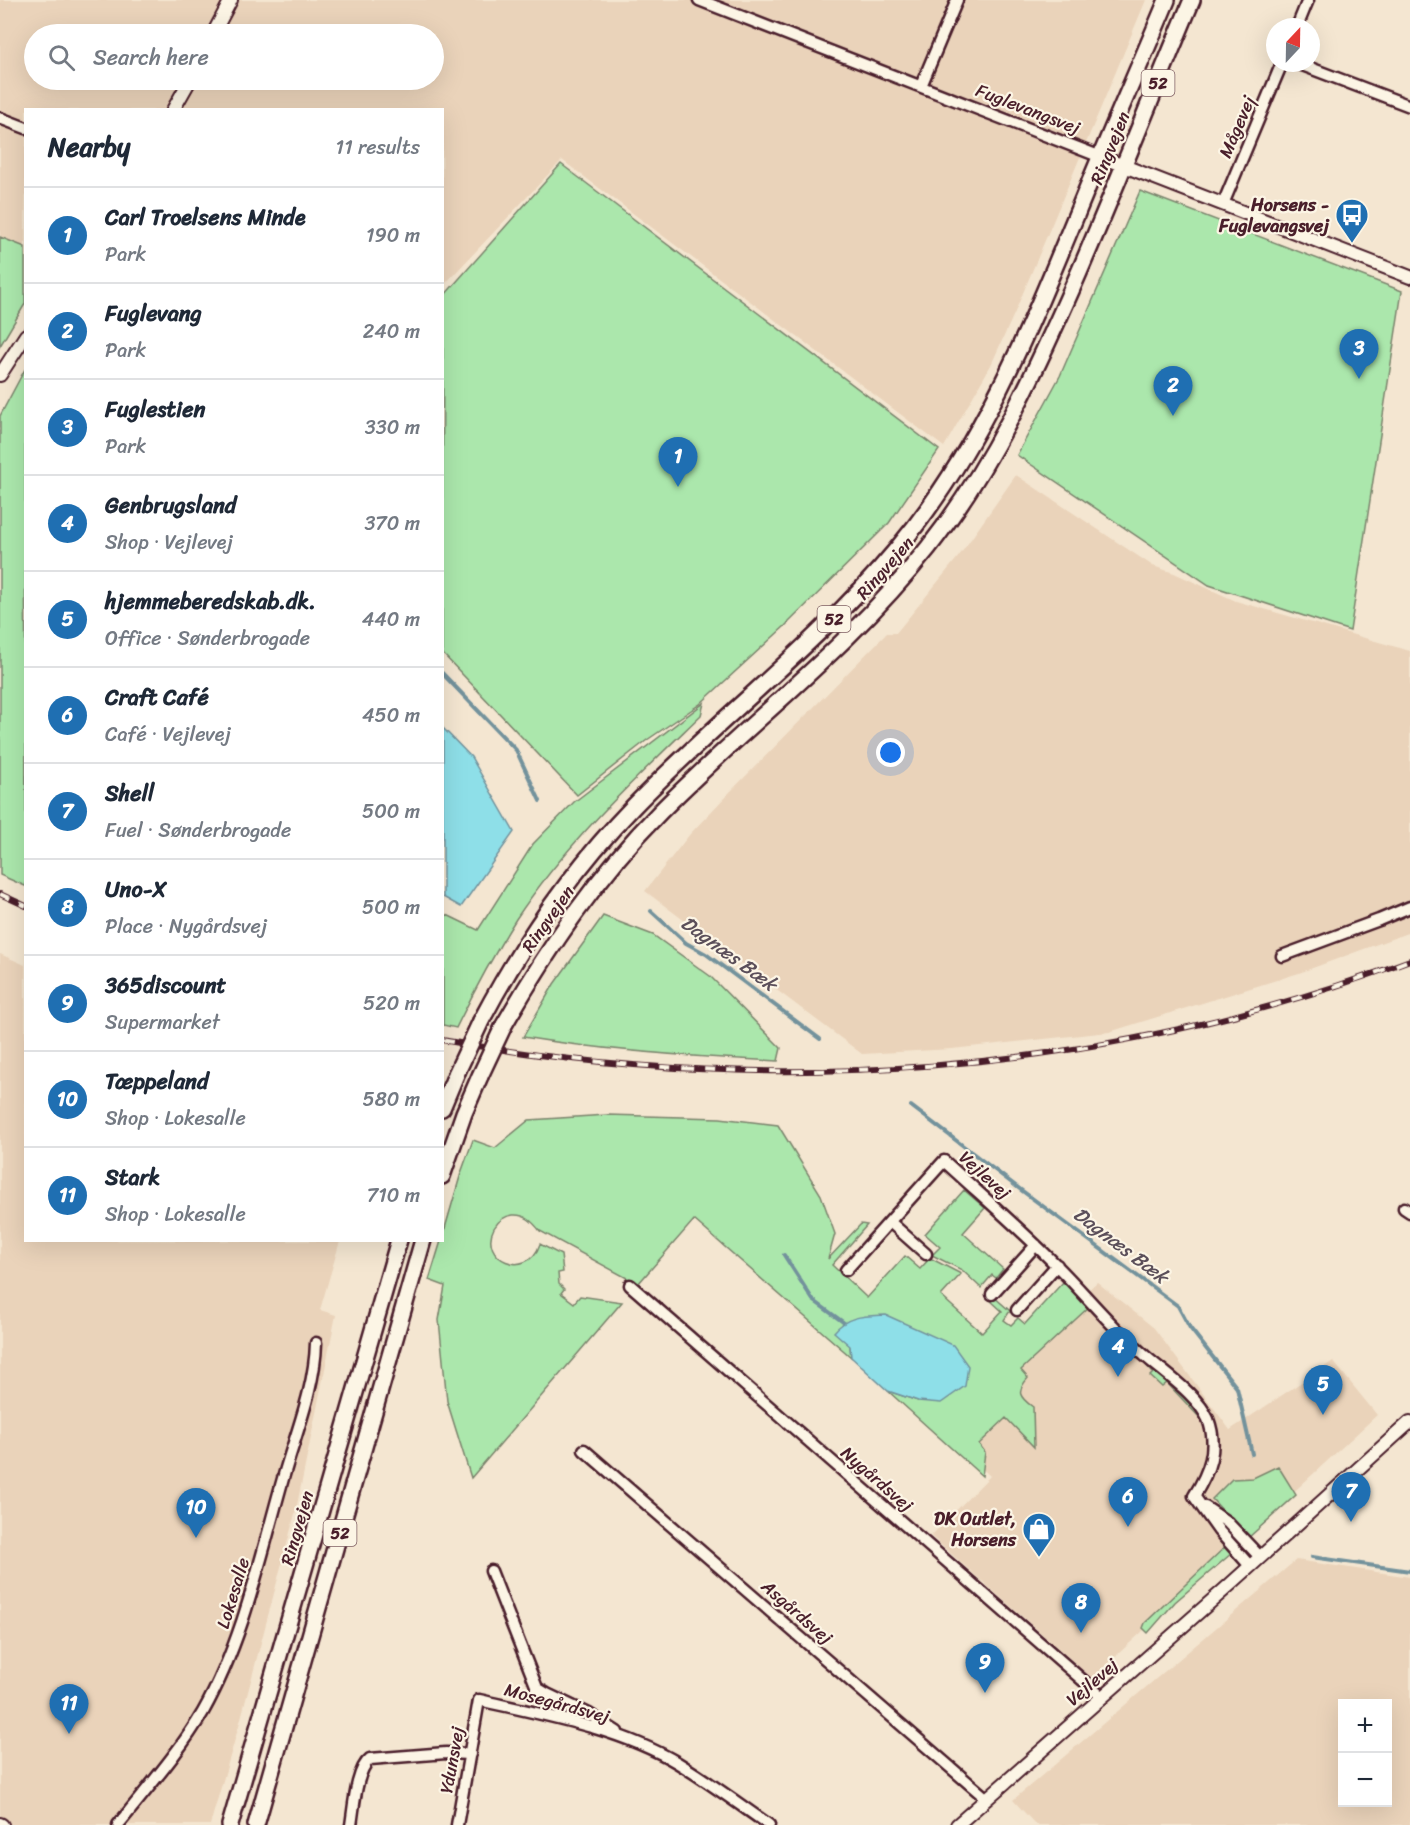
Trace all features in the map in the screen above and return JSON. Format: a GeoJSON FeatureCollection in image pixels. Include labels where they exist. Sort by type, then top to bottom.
{"type":"FeatureCollection","features":[{"type":"Feature","properties":{"kind":"main road","name":"Ringvejen"},"geometry":{"type":"LineString","coordinates":[[444,1103],[482,1021],[514,961],[544,915],[608,833],[684,756],[835,617],[913,528],[958,464],[992,405],[1032,322],[1167,0]]}},
{"type":"Feature","properties":{"kind":"main road","name":"Ringvejen"},"geometry":{"type":"LineString","coordinates":[[444,1170],[464,1113],[504,1025],[538,965],[572,916],[623,852],[675,798],[813,671],[877,608],[950,519],[977,478],[1023,396],[1049,341],[1192,0]]}},
{"type":"Feature","properties":{"kind":"main road","name":"Ringvejen"},"geometry":{"type":"LineString","coordinates":[[230,1825],[398,1242]]}},
{"type":"Feature","properties":{"kind":"main road","name":"52"},"geometry":{"type":"LineString","coordinates":[[256,1825],[422,1242]]}},
{"type":"Feature","properties":{"kind":"street"},"geometry":{"type":"LineString","coordinates":[[218,24],[231,0]]}},
{"type":"Feature","properties":{"kind":"street","name":"Fuglevangsvej"},"geometry":{"type":"LineString","coordinates":[[699,0],[714,3],[1410,278]]}},
{"type":"Feature","properties":{"kind":"street"},"geometry":{"type":"LineString","coordinates":[[921,86],[957,0]]}},
{"type":"Feature","properties":{"kind":"street"},"geometry":{"type":"LineString","coordinates":[[1301,18],[1308,0]]}},
{"type":"Feature","properties":{"kind":"street","name":"Mågevej"},"geometry":{"type":"LineString","coordinates":[[1223,204],[1278,72]]}},
{"type":"Feature","properties":{"kind":"street"},"geometry":{"type":"LineString","coordinates":[[1320,72],[1410,106]]}},
{"type":"Feature","properties":{"kind":"street"},"geometry":{"type":"LineString","coordinates":[[174,108],[184,90]]}},
{"type":"Feature","properties":{"kind":"street"},"geometry":{"type":"LineString","coordinates":[[0,118],[24,127]]}},
{"type":"Feature","properties":{"kind":"street"},"geometry":{"type":"LineString","coordinates":[[0,375],[24,338]]}},
{"type":"Feature","properties":{"kind":"street"},"geometry":{"type":"LineString","coordinates":[[1282,956],[1410,907]]}},
{"type":"Feature","properties":{"kind":"street","name":"Vejlevej"},"geometry":{"type":"LineString","coordinates":[[846,1270],[944,1161],[1057,1265],[1144,1356],[1164,1371],[1203,1410],[1212,1435],[1213,1453],[1207,1475],[1194,1496],[1202,1505]]}},
{"type":"Feature","properties":{"kind":"street"},"geometry":{"type":"LineString","coordinates":[[890,1222],[926,1254]]}},
{"type":"Feature","properties":{"kind":"street"},"geometry":{"type":"LineString","coordinates":[[992,1294],[1036,1245]]}},
{"type":"Feature","properties":{"kind":"street"},"geometry":{"type":"LineString","coordinates":[[1017,1310],[1057,1265]]}},
{"type":"Feature","properties":{"kind":"street","name":"Nygårdsvej"},"geometry":{"type":"LineString","coordinates":[[630,1285],[1102,1697]]}},
{"type":"Feature","properties":{"kind":"street","name":"Lokesalle"},"geometry":{"type":"LineString","coordinates":[[118,1825],[202,1713],[228,1659],[244,1615],[304,1407],[315,1359],[316,1343]]}},
{"type":"Feature","properties":{"kind":"street","name":"Vejlevej"},"geometry":{"type":"LineString","coordinates":[[957,1825],[1410,1422]]}},
{"type":"Feature","properties":{"kind":"street","name":"Asgårdsvej"},"geometry":{"type":"LineString","coordinates":[[584,1450],[987,1799]]}},
{"type":"Feature","properties":{"kind":"street"},"geometry":{"type":"LineString","coordinates":[[1202,1505],[1227,1522],[1260,1557]]}},
{"type":"Feature","properties":{"kind":"street"},"geometry":{"type":"LineString","coordinates":[[1202,1505],[1219,1531],[1250,1566]]}},
{"type":"Feature","properties":{"kind":"street","name":"Mosegårdsvej"},"geometry":{"type":"LineString","coordinates":[[491,1571],[537,1688],[589,1714],[627,1739]]}},
{"type":"Feature","properties":{"kind":"street","name":"Mosegårdsvej"},"geometry":{"type":"LineString","coordinates":[[479,1700],[552,1717],[627,1739],[679,1763],[769,1825]]}},
{"type":"Feature","properties":{"kind":"street","name":"Ydunsvej"},"geometry":{"type":"LineString","coordinates":[[457,1825],[479,1700]]}},
{"type":"Feature","properties":{"kind":"street"},"geometry":{"type":"LineString","coordinates":[[351,1825],[361,1773],[364,1764],[370,1759],[446,1753],[470,1754]]}},
{"type":"Feature","properties":{"kind":"shaded area"},"geometry":{"type":"Polygon","coordinates":[[[0,0],[1146,0],[1015,312],[991,365],[944,447],[562,160],[444,285],[444,108],[24,108],[24,247],[0,237],[0,0]]]}},
{"type":"Feature","properties":{"kind":"shaded area"},"geometry":{"type":"Polygon","coordinates":[[[1016,475],[1153,566],[1236,601],[1410,651],[1410,932],[1299,973],[1109,1032],[952,1049],[862,1054],[645,891],[690,834],[727,795],[887,633],[896,633],[959,556],[1016,475]]]}},
{"type":"Feature","properties":{"kind":"shaded area"},"geometry":{"type":"Polygon","coordinates":[[[0,954],[24,965],[24,1242],[340,1242],[320,1310],[336,1315],[296,1510],[240,1722],[210,1825],[0,1825],[0,954]]]}},
{"type":"Feature","properties":{"kind":"shaded area"},"geometry":{"type":"Polygon","coordinates":[[[1097,1282],[1154,1328],[1230,1430],[1333,1361],[1377,1415],[1092,1678],[931,1536],[990,1476],[938,1427],[1097,1282]]]}},
{"type":"Feature","properties":{"kind":"shaded area"},"geometry":{"type":"Polygon","coordinates":[[[1296,1560],[1410,1577],[1410,1825],[1036,1825],[1013,1800],[1296,1560]]]}},
{"type":"Feature","properties":{"kind":"green space"},"geometry":{"type":"Polygon","coordinates":[[[561,164],[939,450],[889,523],[785,626],[700,704],[647,740],[577,795],[444,655],[444,296],[561,164]]]}},
{"type":"Feature","properties":{"kind":"green space"},"geometry":{"type":"Polygon","coordinates":[[[1140,191],[1402,291],[1350,631],[1209,585],[1017,455],[1060,376],[1140,191]]]}},
{"type":"Feature","properties":{"kind":"green space"},"geometry":{"type":"Polygon","coordinates":[[[0,237],[24,247],[24,306],[0,346],[0,237]]]}},
{"type":"Feature","properties":{"kind":"green space"},"geometry":{"type":"Polygon","coordinates":[[[24,371],[24,885],[0,875],[0,416],[24,371]]]}},
{"type":"Feature","properties":{"kind":"green space"},"geometry":{"type":"Polygon","coordinates":[[[704,703],[701,715],[603,812],[557,864],[516,919],[484,973],[456,1028],[444,1025],[444,913],[478,930],[533,844],[574,802],[704,703]]]}},
{"type":"Feature","properties":{"kind":"green space"},"geometry":{"type":"Polygon","coordinates":[[[603,916],[653,935],[710,976],[781,1048],[778,1061],[650,1053],[523,1037],[554,984],[603,916]]]}},
{"type":"Feature","properties":{"kind":"green space"},"geometry":{"type":"Polygon","coordinates":[[[607,1115],[720,1118],[778,1125],[821,1195],[835,1234],[828,1259],[861,1224],[867,1225],[832,1265],[867,1298],[905,1256],[920,1269],[930,1258],[961,1274],[941,1296],[982,1333],[1002,1311],[990,1300],[993,1296],[1010,1311],[1004,1320],[1011,1325],[1018,1318],[1025,1324],[1064,1281],[1090,1306],[1021,1370],[1028,1378],[1022,1387],[1021,1394],[1033,1407],[1034,1447],[1006,1418],[979,1444],[985,1452],[982,1476],[888,1391],[918,1401],[850,1346],[851,1357],[694,1220],[638,1284],[540,1231],[525,1217],[513,1215],[502,1219],[494,1228],[491,1239],[498,1256],[516,1264],[525,1262],[534,1255],[540,1244],[561,1255],[563,1272],[558,1273],[559,1284],[564,1289],[561,1293],[574,1303],[580,1296],[622,1302],[471,1478],[447,1401],[439,1320],[445,1286],[429,1280],[441,1242],[444,1242],[444,1233],[461,1173],[473,1140],[495,1148],[529,1120],[607,1115]]]}},
{"type":"Feature","properties":{"kind":"green space"},"geometry":{"type":"Polygon","coordinates":[[[964,1190],[985,1208],[963,1233],[1003,1269],[996,1278],[992,1275],[981,1288],[962,1270],[932,1255],[940,1247],[925,1234],[964,1190]]]}},
{"type":"Feature","properties":{"kind":"green space"},"geometry":{"type":"Polygon","coordinates":[[[1144,1363],[1160,1374],[1198,1412],[1201,1419],[1167,1383],[1162,1387],[1150,1376],[1153,1373],[1144,1363]]]}},
{"type":"Feature","properties":{"kind":"green space"},"geometry":{"type":"Polygon","coordinates":[[[1278,1466],[1296,1495],[1248,1538],[1212,1499],[1232,1479],[1253,1478],[1278,1466]]]}},
{"type":"Feature","properties":{"kind":"green space"},"geometry":{"type":"Polygon","coordinates":[[[1226,1546],[1232,1553],[1175,1602],[1148,1633],[1143,1628],[1145,1623],[1226,1546]]]}},
{"type":"Feature","properties":{"kind":"water"},"geometry":{"type":"Polygon","coordinates":[[[444,729],[471,757],[514,832],[461,907],[444,898],[444,729]]]}},
{"type":"Feature","properties":{"kind":"water"},"geometry":{"type":"Polygon","coordinates":[[[886,1315],[953,1345],[968,1366],[965,1386],[941,1403],[918,1401],[888,1391],[851,1357],[850,1346],[834,1332],[851,1319],[886,1315]]]}},
{"type":"Feature","properties":{"kind":"waterway","name":"Dagnæs Bæk"},"geometry":{"type":"LineString","coordinates":[[444,675],[516,750],[540,801]]}},
{"type":"Feature","properties":{"kind":"waterway","name":"Dagnæs Bæk"},"geometry":{"type":"LineString","coordinates":[[651,911],[686,943],[706,954],[820,1039]]}},
{"type":"Feature","properties":{"kind":"waterway","name":"Dagnæs Bæk"},"geometry":{"type":"LineString","coordinates":[[911,1106],[1178,1306],[1190,1328],[1237,1388],[1252,1454]]}},
{"type":"Feature","properties":{"kind":"waterway"},"geometry":{"type":"LineString","coordinates":[[784,1255],[813,1300],[843,1322]]}},
{"type":"Feature","properties":{"kind":"waterway"},"geometry":{"type":"LineString","coordinates":[[1312,1557],[1410,1571]]}},
{"type":"Feature","properties":{"kind":"railway"},"geometry":{"type":"LineString","coordinates":[[0,894],[24,905]]}},
{"type":"Feature","properties":{"kind":"railway"},"geometry":{"type":"LineString","coordinates":[[444,1040],[564,1058],[686,1068],[809,1071],[932,1066],[1054,1052],[1174,1030],[1293,999],[1410,960]]}},
{"type":"Feature","properties":{"kind":"place","name":"Horsens - Fuglevangsvej"},"geometry":{"type":"Point","coordinates":[1352,244]}},
{"type":"Feature","properties":{"kind":"place","name":"Fuglestien"},"geometry":{"type":"Point","coordinates":[1359,379]}},
{"type":"Feature","properties":{"kind":"place","name":"Fuglevang"},"geometry":{"type":"Point","coordinates":[1173,416]}},
{"type":"Feature","properties":{"kind":"place","name":"Carl Troelsens Minde"},"geometry":{"type":"Point","coordinates":[678,487]}},
{"type":"Feature","properties":{"kind":"place","name":"Genbrugsland"},"geometry":{"type":"Point","coordinates":[1118,1377]}},
{"type":"Feature","properties":{"kind":"place","name":"hjemmeberedskab.dk."},"geometry":{"type":"Point","coordinates":[1323,1415]}},
{"type":"Feature","properties":{"kind":"place","name":"Shell"},"geometry":{"type":"Point","coordinates":[1351,1522]}},
{"type":"Feature","properties":{"kind":"place","name":"Craft Café"},"geometry":{"type":"Point","coordinates":[1128,1527]}},
{"type":"Feature","properties":{"kind":"place","name":"Tæppeland"},"geometry":{"type":"Point","coordinates":[196,1538]}},
{"type":"Feature","properties":{"kind":"place","name":"DK Outlet, Horsens"},"geometry":{"type":"Point","coordinates":[1039,1558]}},
{"type":"Feature","properties":{"kind":"place","name":"Uno-X"},"geometry":{"type":"Point","coordinates":[1081,1633]}},
{"type":"Feature","properties":{"kind":"place","name":"365discount"},"geometry":{"type":"Point","coordinates":[985,1693]}},
{"type":"Feature","properties":{"kind":"place","name":"Stark"},"geometry":{"type":"Point","coordinates":[69,1734]}}]}
